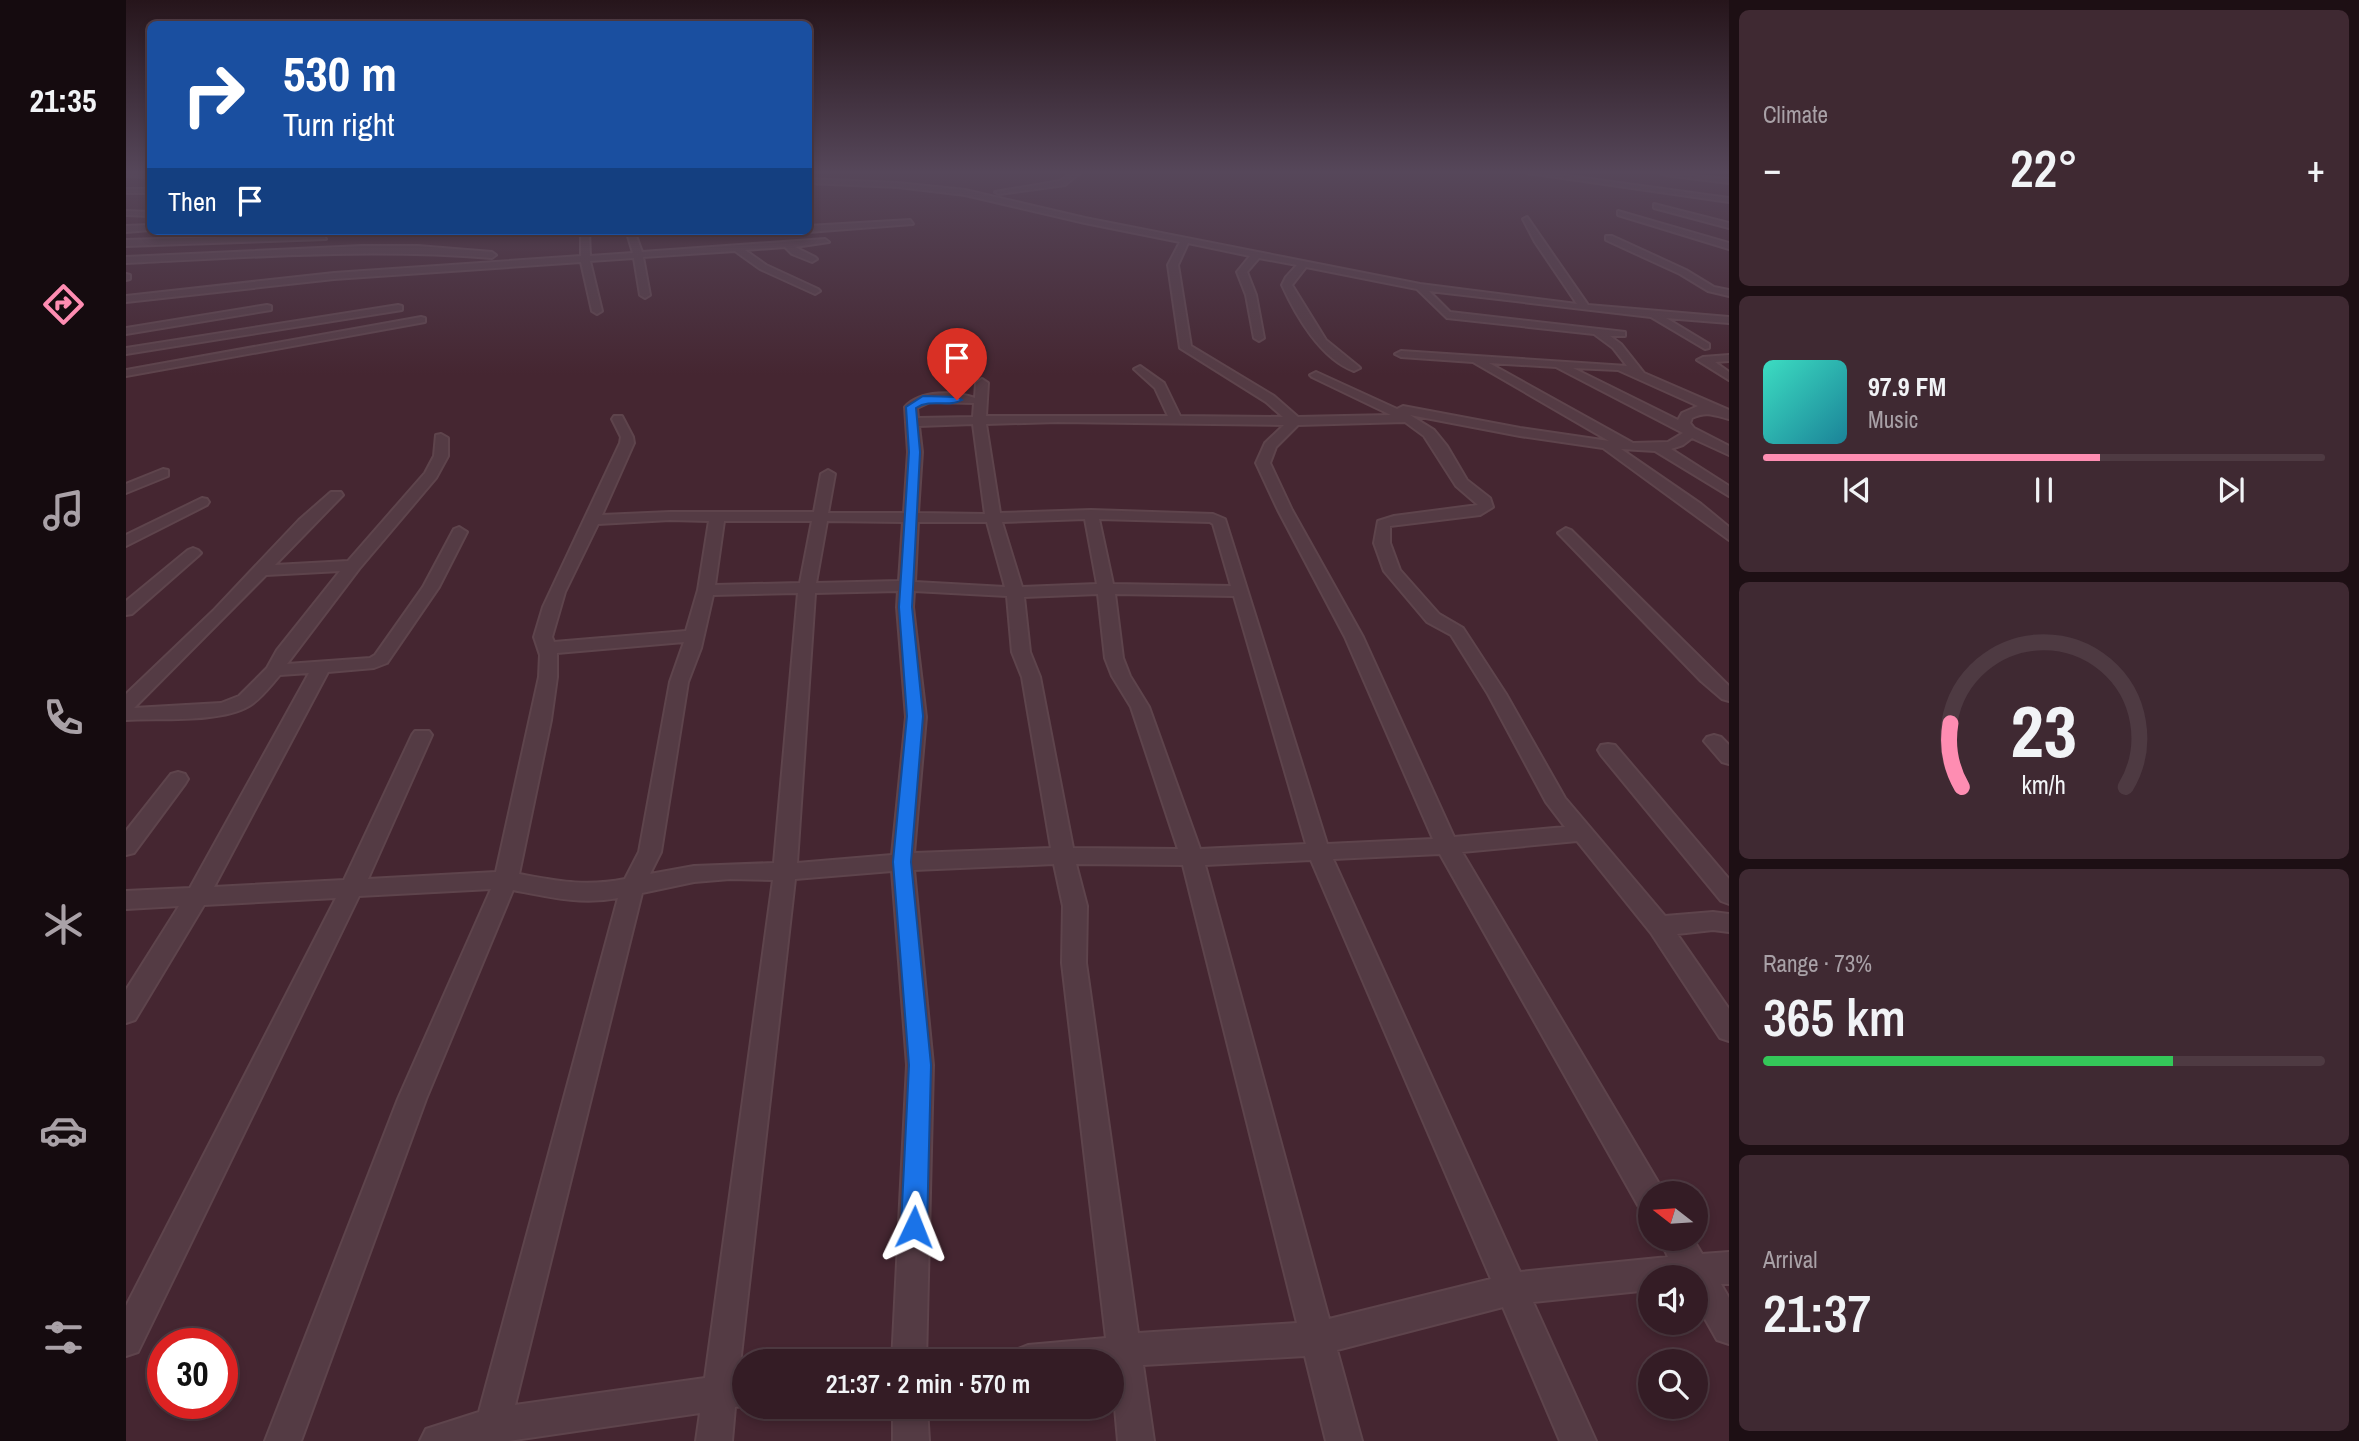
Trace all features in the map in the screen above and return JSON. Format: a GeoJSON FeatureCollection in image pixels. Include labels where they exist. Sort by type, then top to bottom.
{"type":"FeatureCollection","features":[{"type":"Feature","properties":{"kind":"street"},"geometry":{"type":"LineString","coordinates":[[126,243],[216,240]]}},
{"type":"Feature","properties":{"kind":"street"},"geometry":{"type":"LineString","coordinates":[[583,240],[584,259],[597,311]]}},
{"type":"Feature","properties":{"kind":"street"},"geometry":{"type":"LineString","coordinates":[[633,240],[640,261],[645,295]]}},
{"type":"Feature","properties":{"kind":"street"},"geometry":{"type":"LineString","coordinates":[[1185,240],[1173,265],[1186,348],[1270,399],[1295,421]]}},
{"type":"Feature","properties":{"kind":"street"},"geometry":{"type":"LineString","coordinates":[[1186,240],[1420,287],[1590,308],[1729,320]]}},
{"type":"Feature","properties":{"kind":"street"},"geometry":{"type":"LineString","coordinates":[[1420,287],[1443,314],[1598,332],[1622,332],[1590,308],[1538,240]]}},
{"type":"Feature","properties":{"kind":"street"},"geometry":{"type":"LineString","coordinates":[[1614,240],[1684,271],[1710,289],[1729,293]]}},
{"type":"Feature","properties":{"kind":"street"},"geometry":{"type":"LineString","coordinates":[[1710,240],[1729,246]]}},
{"type":"Feature","properties":{"kind":"street"},"geometry":{"type":"LineString","coordinates":[[126,260],[400,248],[492,260],[540,262],[735,247],[744,241],[787,244],[825,242]]}},
{"type":"Feature","properties":{"kind":"street"},"geometry":{"type":"LineString","coordinates":[[787,244],[795,252],[812,260]]}},
{"type":"Feature","properties":{"kind":"street"},"geometry":{"type":"LineString","coordinates":[[735,247],[763,268],[814,292]]}},
{"type":"Feature","properties":{"kind":"street"},"geometry":{"type":"LineString","coordinates":[[393,271],[400,248]]}},
{"type":"Feature","properties":{"kind":"street"},"geometry":{"type":"LineString","coordinates":[[343,275],[347,255]]}},
{"type":"Feature","properties":{"kind":"street"},"geometry":{"type":"LineString","coordinates":[[1256,255],[1242,272],[1251,295],[1259,338]]}},
{"type":"Feature","properties":{"kind":"street"},"geometry":{"type":"LineString","coordinates":[[126,299],[492,260]]}},
{"type":"Feature","properties":{"kind":"street"},"geometry":{"type":"LineString","coordinates":[[1303,265],[1289,279],[1289,290],[1322,342],[1354,368]]}},
{"type":"Feature","properties":{"kind":"street"},"geometry":{"type":"LineString","coordinates":[[291,267],[293,280]]}},
{"type":"Feature","properties":{"kind":"street"},"geometry":{"type":"LineString","coordinates":[[1452,291],[1482,320]]}},
{"type":"Feature","properties":{"kind":"street"},"geometry":{"type":"LineString","coordinates":[[1516,299],[1545,326]]}},
{"type":"Feature","properties":{"kind":"street"},"geometry":{"type":"LineString","coordinates":[[126,331],[267,308]]}},
{"type":"Feature","properties":{"kind":"street"},"geometry":{"type":"LineString","coordinates":[[126,351],[398,308]]}},
{"type":"Feature","properties":{"kind":"street"},"geometry":{"type":"LineString","coordinates":[[1652,314],[1705,346]]}},
{"type":"Feature","properties":{"kind":"street"},"geometry":{"type":"LineString","coordinates":[[126,373],[421,320]]}},
{"type":"Feature","properties":{"kind":"street"},"geometry":{"type":"LineString","coordinates":[[1598,332],[1617,346],[1640,375]]}},
{"type":"Feature","properties":{"kind":"street"},"geometry":{"type":"LineString","coordinates":[[1401,354],[1612,366],[1640,375],[1726,413]]}},
{"type":"Feature","properties":{"kind":"street"},"geometry":{"type":"LineString","coordinates":[[1474,358],[1630,447]]}},
{"type":"Feature","properties":{"kind":"street"},"geometry":{"type":"LineString","coordinates":[[1729,358],[1703,360],[1729,377]]}},
{"type":"Feature","properties":{"kind":"street"},"geometry":{"type":"LineString","coordinates":[[1555,363],[1729,451]]}},
{"type":"Feature","properties":{"kind":"street"},"geometry":{"type":"LineString","coordinates":[[1140,369],[1160,386],[1175,418]]}},
{"type":"Feature","properties":{"kind":"street"},"geometry":{"type":"LineString","coordinates":[[1316,375],[1408,419],[1429,433],[1440,446],[1461,484],[1485,501],[1486,507],[1468,514],[1394,520],[1382,524],[1382,543],[1392,570],[1433,618],[1457,632],[1497,694],[1557,802],[1659,926],[1729,1030]]}},
{"type":"Feature","properties":{"kind":"street"},"geometry":{"type":"LineString","coordinates":[[909,1349],[920,1065],[902,862],[915,716],[905,586],[915,452],[911,407],[919,400],[977,401],[1175,418],[1295,421],[1408,419]]}},
{"type":"Feature","properties":{"kind":"street"},"geometry":{"type":"LineString","coordinates":[[912,422],[977,401]]}},
{"type":"Feature","properties":{"kind":"street"},"geometry":{"type":"LineString","coordinates":[[977,401],[993,517],[1014,592],[1021,652],[1031,677],[1063,856],[1075,906],[1074,963],[1136,1441]]}},
{"type":"Feature","properties":{"kind":"street"},"geometry":{"type":"LineString","coordinates":[[1374,403],[1520,432],[1630,447],[1658,447],[1681,441],[1690,432]]}},
{"type":"Feature","properties":{"kind":"street"},"geometry":{"type":"LineString","coordinates":[[1690,432],[1684,423],[1692,411],[1726,413]]}},
{"type":"Feature","properties":{"kind":"street"},"geometry":{"type":"LineString","coordinates":[[283,1441],[412,1098],[506,880],[541,720],[550,648],[543,637],[558,587],[593,520],[626,443],[627,437],[618,419]]}},
{"type":"Feature","properties":{"kind":"street"},"geometry":{"type":"LineString","coordinates":[[1295,421],[1270,446],[1263,463],[1354,637],[1447,846],[1641,1181]]}},
{"type":"Feature","properties":{"kind":"street"},"geometry":{"type":"LineString","coordinates":[[126,714],[232,707],[246,700],[275,670],[284,654],[353,566],[431,475],[441,456],[441,438]]}},
{"type":"Feature","properties":{"kind":"street"},"geometry":{"type":"LineString","coordinates":[[1605,444],[1696,507],[1729,535]]}},
{"type":"Feature","properties":{"kind":"street"},"geometry":{"type":"LineString","coordinates":[[1658,447],[1729,492]]}},
{"type":"Feature","properties":{"kind":"street"},"geometry":{"type":"LineString","coordinates":[[126,489],[163,473]]}},
{"type":"Feature","properties":{"kind":"street"},"geometry":{"type":"LineString","coordinates":[[714,1441],[731,1390],[785,872],[807,589],[828,474]]}},
{"type":"Feature","properties":{"kind":"street"},"geometry":{"type":"LineString","coordinates":[[126,705],[156,672],[219,615],[298,527],[336,495]]}},
{"type":"Feature","properties":{"kind":"street"},"geometry":{"type":"LineString","coordinates":[[126,541],[202,502]]}},
{"type":"Feature","properties":{"kind":"street"},"geometry":{"type":"LineString","coordinates":[[1091,514],[1106,589],[1114,658],[1121,676],[1140,707],[1192,857],[1315,1339],[1344,1441]]}},
{"type":"Feature","properties":{"kind":"street"},"geometry":{"type":"LineString","coordinates":[[593,520],[1091,514],[1213,518],[1223,526],[1319,852],[1578,1441]]}},
{"type":"Feature","properties":{"kind":"street"},"geometry":{"type":"LineString","coordinates":[[490,1433],[632,887],[650,852],[679,682],[692,648],[692,636],[706,590],[717,517]]}},
{"type":"Feature","properties":{"kind":"street"},"geometry":{"type":"LineString","coordinates":[[275,670],[374,663],[381,659],[431,587],[459,532]]}},
{"type":"Feature","properties":{"kind":"street"},"geometry":{"type":"LineString","coordinates":[[1566,533],[1707,677],[1729,695]]}},
{"type":"Feature","properties":{"kind":"street"},"geometry":{"type":"LineString","coordinates":[[126,610],[193,553]]}},
{"type":"Feature","properties":{"kind":"street"},"geometry":{"type":"LineString","coordinates":[[261,570],[353,566]]}},
{"type":"Feature","properties":{"kind":"street"},"geometry":{"type":"LineString","coordinates":[[706,590],[905,586],[1014,592],[1106,589],[1241,591]]}},
{"type":"Feature","properties":{"kind":"street"},"geometry":{"type":"LineString","coordinates":[[550,648],[692,636]]}},
{"type":"Feature","properties":{"kind":"street"},"geometry":{"type":"LineString","coordinates":[[126,1012],[197,897],[321,668]]}},
{"type":"Feature","properties":{"kind":"street"},"geometry":{"type":"LineString","coordinates":[[126,1340],[351,890],[422,735]]}},
{"type":"Feature","properties":{"kind":"street"},"geometry":{"type":"LineString","coordinates":[[1714,741],[1729,757]]}},
{"type":"Feature","properties":{"kind":"street"},"geometry":{"type":"LineString","coordinates":[[1608,750],[1729,895]]}},
{"type":"Feature","properties":{"kind":"street"},"geometry":{"type":"LineString","coordinates":[[126,847],[178,779]]}},
{"type":"Feature","properties":{"kind":"street"},"geometry":{"type":"LineString","coordinates":[[126,900],[506,880],[575,893],[632,887],[694,874],[785,872],[902,862],[1063,856],[1192,857],[1319,852],[1447,846],[1582,833]]}},
{"type":"Feature","properties":{"kind":"street"},"geometry":{"type":"LineString","coordinates":[[1659,926],[1713,921],[1729,923]]}},
{"type":"Feature","properties":{"kind":"street"},"geometry":{"type":"LineString","coordinates":[[1708,1269],[1729,1268]]}},
{"type":"Feature","properties":{"kind":"street"},"geometry":{"type":"LineString","coordinates":[[1125,1353],[1147,1347],[1315,1339],[1513,1289],[1638,1276]]}},
{"type":"Feature","properties":{"kind":"street"},"geometry":{"type":"LineString","coordinates":[[1708,1294],[1729,1328]]}},
{"type":"Feature","properties":{"kind":"street"},"geometry":{"type":"LineString","coordinates":[[438,1441],[731,1390]]}},
{"type":"Feature","properties":{"kind":"street"},"geometry":{"type":"LineString","coordinates":[[910,1419],[911,1441]]}},
{"type":"Feature","properties":{"kind":"route"},"geometry":{"type":"LineString","coordinates":[[914,1227],[920,1065],[902,862],[915,716],[905,607],[915,452],[911,407],[919,400],[928,398],[957,400]]}}]}
